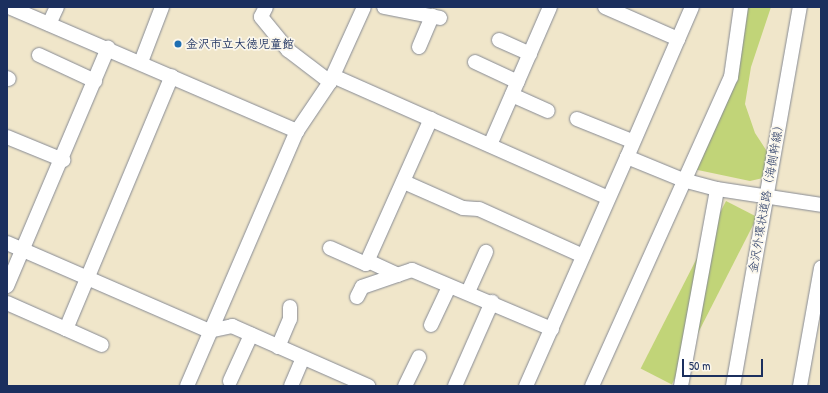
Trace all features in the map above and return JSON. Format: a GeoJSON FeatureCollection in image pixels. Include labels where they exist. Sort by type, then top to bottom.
{"type":"FeatureCollection","features":[{"type":"Feature","properties":{"kind":"street"},"geometry":{"type":"LineString","coordinates":[[9,7],[141,62],[297,131]]}},
{"type":"Feature","properties":{"kind":"street"},"geometry":{"type":"LineString","coordinates":[[50,24],[57,7]]}},
{"type":"Feature","properties":{"kind":"street"},"geometry":{"type":"LineString","coordinates":[[141,62],[162,7]]}},
{"type":"Feature","properties":{"kind":"street"},"geometry":{"type":"LineString","coordinates":[[185,386],[297,131],[332,79],[364,7]]}},
{"type":"Feature","properties":{"kind":"street"},"geometry":{"type":"LineString","coordinates":[[384,7],[403,8],[436,17],[419,47]]}},
{"type":"Feature","properties":{"kind":"street"},"geometry":{"type":"LineString","coordinates":[[490,145],[550,7]]}},
{"type":"Feature","properties":{"kind":"street"},"geometry":{"type":"LineString","coordinates":[[606,7],[678,39]]}},
{"type":"Feature","properties":{"kind":"street"},"geometry":{"type":"LineString","coordinates":[[526,386],[692,7]]}},
{"type":"Feature","properties":{"kind":"street"},"geometry":{"type":"LineString","coordinates":[[592,386],[683,180],[731,77],[741,7]]}},
{"type":"Feature","properties":{"kind":"street","name":"金沢外環状道路（海側幹線）"},"geometry":{"type":"LineString","coordinates":[[733,386],[765,196],[800,7]]}},
{"type":"Feature","properties":{"kind":"street"},"geometry":{"type":"LineString","coordinates":[[261,10],[288,50],[332,79],[431,119],[608,198]]}},
{"type":"Feature","properties":{"kind":"street"},"geometry":{"type":"LineString","coordinates":[[499,40],[530,54]]}},
{"type":"Feature","properties":{"kind":"street"},"geometry":{"type":"LineString","coordinates":[[7,286],[63,160],[108,48]]}},
{"type":"Feature","properties":{"kind":"street"},"geometry":{"type":"LineString","coordinates":[[39,55],[95,81]]}},
{"type":"Feature","properties":{"kind":"street"},"geometry":{"type":"LineString","coordinates":[[475,62],[518,82]]}},
{"type":"Feature","properties":{"kind":"street"},"geometry":{"type":"LineString","coordinates":[[66,329],[172,76]]}},
{"type":"Feature","properties":{"kind":"street"},"geometry":{"type":"LineString","coordinates":[[512,95],[548,111]]}},
{"type":"Feature","properties":{"kind":"street"},"geometry":{"type":"LineString","coordinates":[[330,248],[366,264],[431,119]]}},
{"type":"Feature","properties":{"kind":"street"},"geometry":{"type":"LineString","coordinates":[[577,119],[632,142]]}},
{"type":"Feature","properties":{"kind":"street"},"geometry":{"type":"LineString","coordinates":[[7,136],[63,160]]}},
{"type":"Feature","properties":{"kind":"street"},"geometry":{"type":"LineString","coordinates":[[627,157],[683,180],[717,188],[821,205]]}},
{"type":"Feature","properties":{"kind":"street"},"geometry":{"type":"LineString","coordinates":[[404,182],[463,208],[479,209],[583,256]]}},
{"type":"Feature","properties":{"kind":"street"},"geometry":{"type":"LineString","coordinates":[[681,386],[717,188]]}},
{"type":"Feature","properties":{"kind":"street"},"geometry":{"type":"LineString","coordinates":[[7,243],[210,331],[232,326],[303,358],[342,381],[368,386]]}},
{"type":"Feature","properties":{"kind":"street"},"geometry":{"type":"LineString","coordinates":[[468,292],[486,252]]}},
{"type":"Feature","properties":{"kind":"street"},"geometry":{"type":"LineString","coordinates":[[368,261],[398,275]]}},
{"type":"Feature","properties":{"kind":"street"},"geometry":{"type":"LineString","coordinates":[[800,386],[821,268]]}},
{"type":"Feature","properties":{"kind":"street"},"geometry":{"type":"LineString","coordinates":[[357,297],[362,287],[412,270],[449,287],[468,292],[492,302],[552,329]]}},
{"type":"Feature","properties":{"kind":"street"},"geometry":{"type":"LineString","coordinates":[[431,326],[449,287]]}},
{"type":"Feature","properties":{"kind":"street"},"geometry":{"type":"LineString","coordinates":[[455,386],[492,302]]}},
{"type":"Feature","properties":{"kind":"street"},"geometry":{"type":"LineString","coordinates":[[7,303],[102,345]]}},
{"type":"Feature","properties":{"kind":"street"},"geometry":{"type":"LineString","coordinates":[[278,347],[290,320],[290,308]]}},
{"type":"Feature","properties":{"kind":"street"},"geometry":{"type":"LineString","coordinates":[[230,381],[251,335]]}},
{"type":"Feature","properties":{"kind":"street"},"geometry":{"type":"LineString","coordinates":[[405,386],[419,357]]}},
{"type":"Feature","properties":{"kind":"street"},"geometry":{"type":"LineString","coordinates":[[291,386],[303,358]]}},
{"type":"Feature","properties":{"kind":"green space"},"geometry":{"type":"Polygon","coordinates":[[[744,7],[771,7],[751,67],[745,104],[755,133],[768,153],[763,178],[750,181],[693,169],[731,89],[744,7]]]}},
{"type":"Feature","properties":{"kind":"green space"},"geometry":{"type":"Polygon","coordinates":[[[726,201],[757,217],[672,384],[641,369],[726,201]]]}},
{"type":"Feature","properties":{"kind":"place","name":"金沢市立大徳児童館"},"geometry":{"type":"Point","coordinates":[178,44]}}]}
